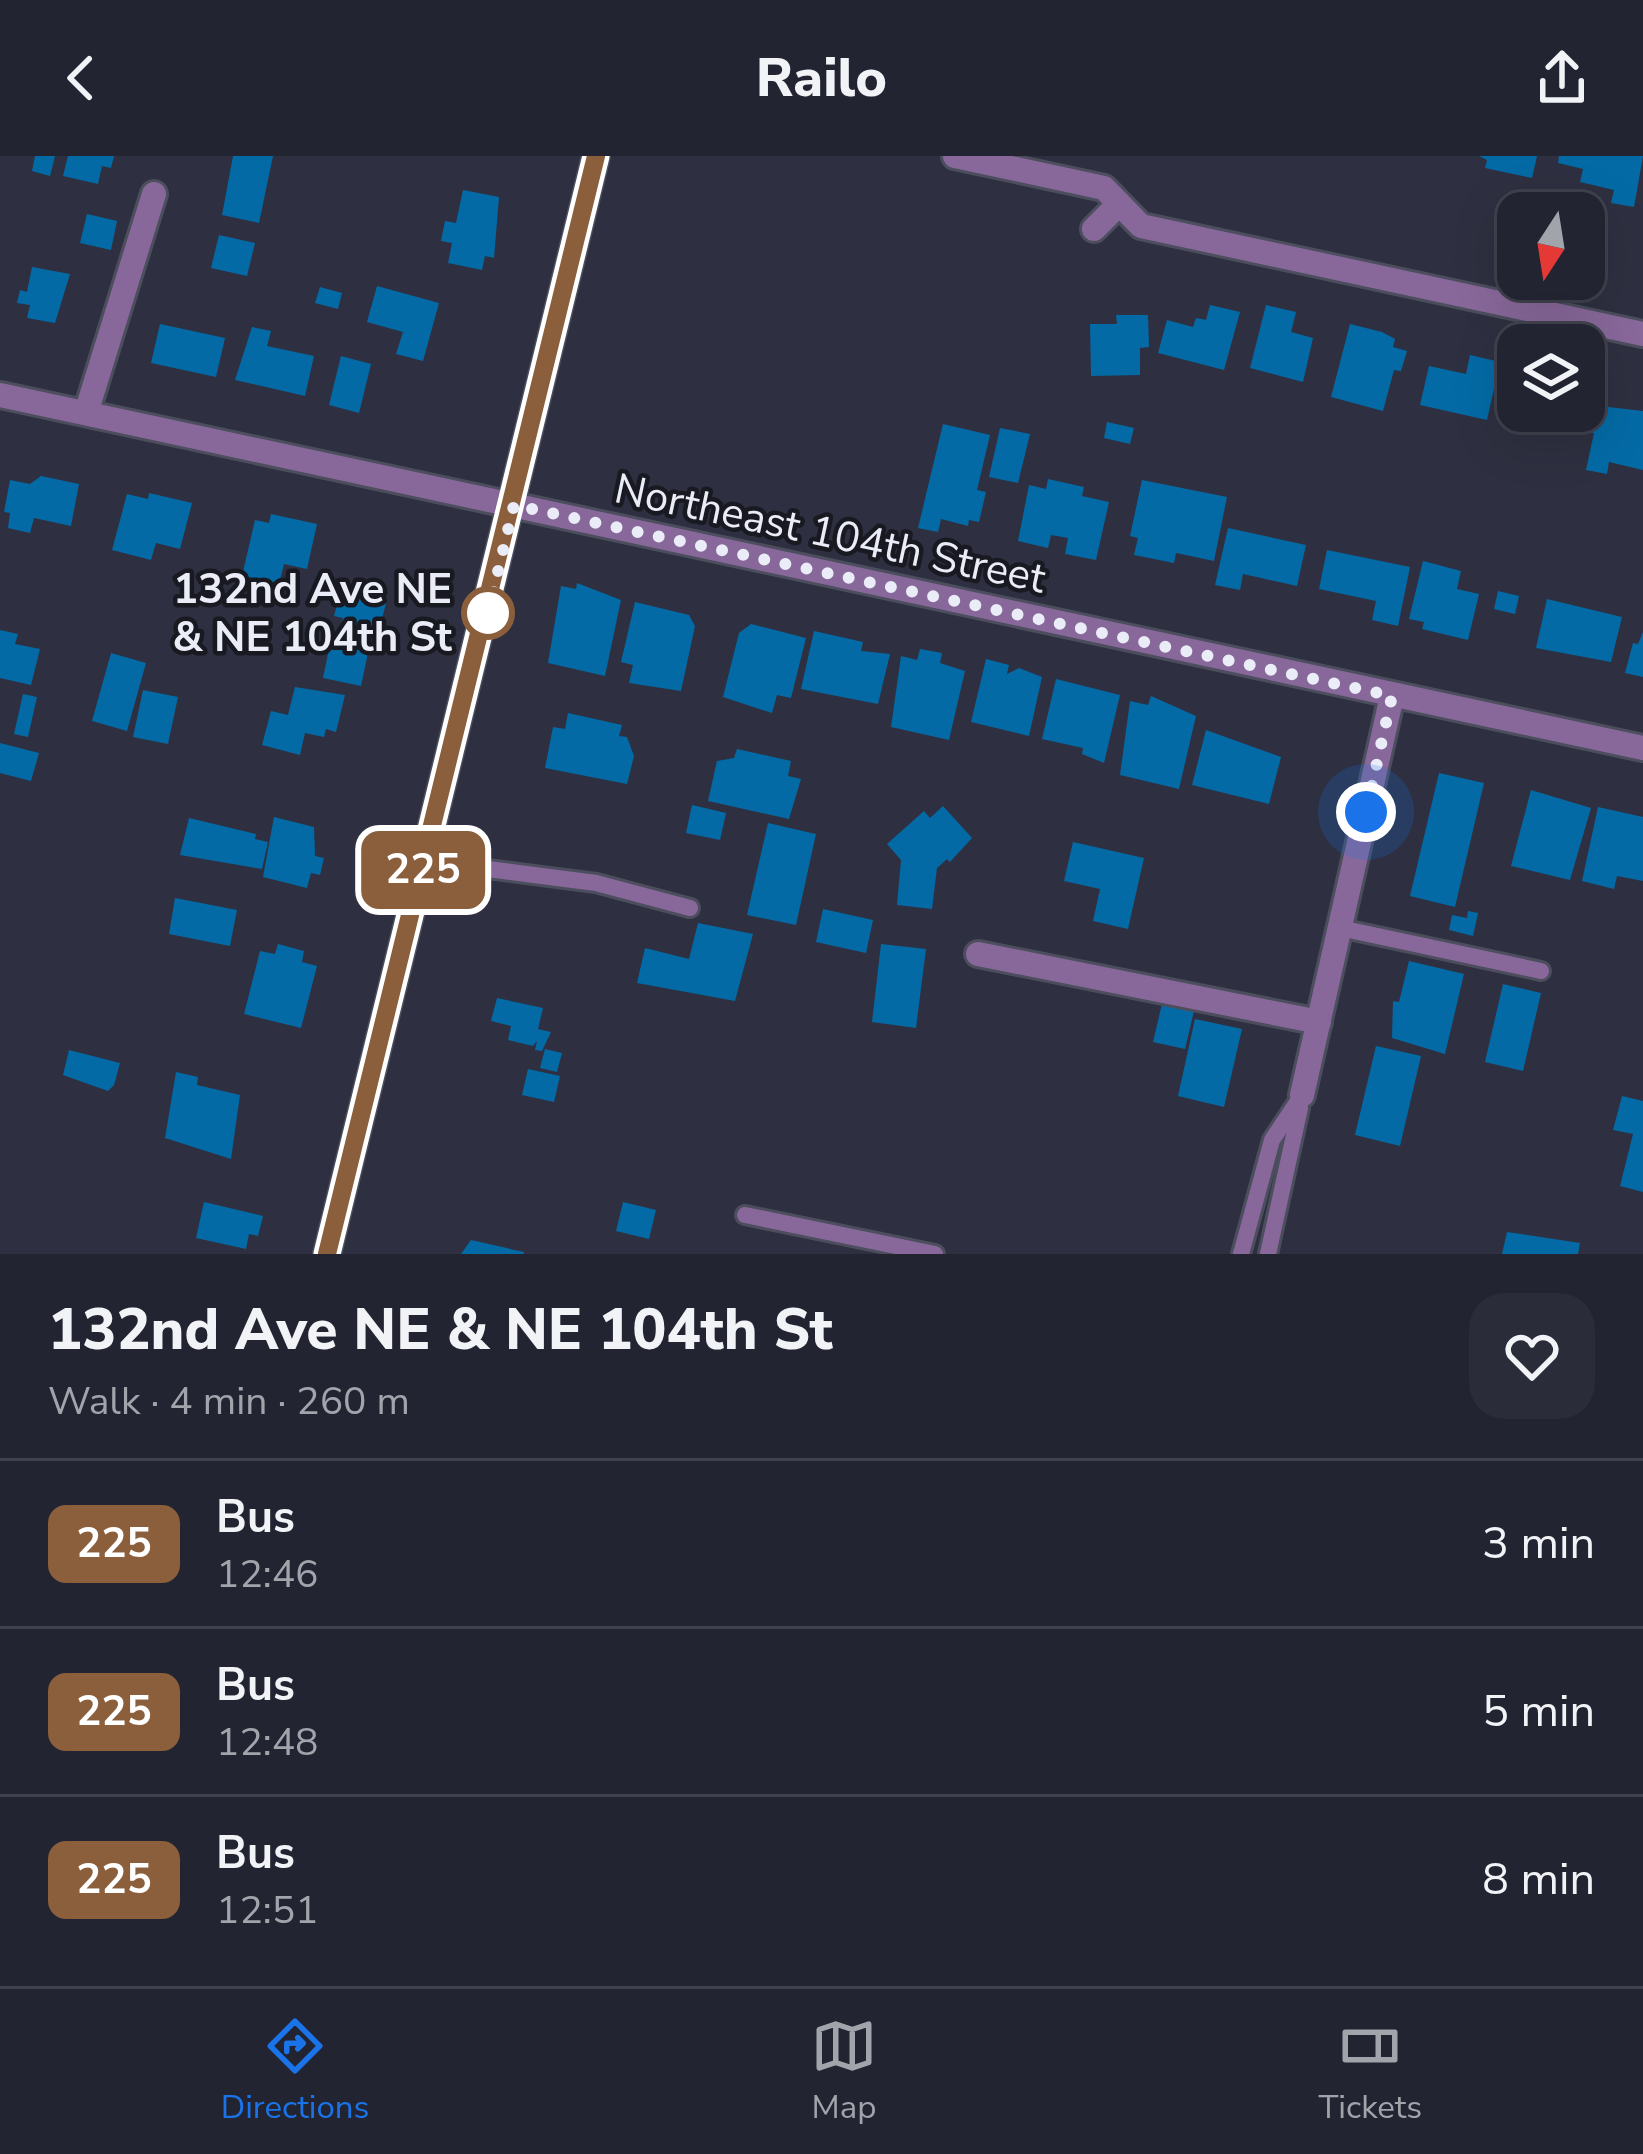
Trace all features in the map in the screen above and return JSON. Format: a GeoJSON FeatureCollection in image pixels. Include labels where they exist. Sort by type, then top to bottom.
{"type":"FeatureCollection","features":[{"type":"Feature","properties":{"kind":"street"},"geometry":{"type":"LineString","coordinates":[[327,1254],[596,156]]}},
{"type":"Feature","properties":{"kind":"street"},"geometry":{"type":"LineString","coordinates":[[956,156],[1104,188],[1141,226],[1643,334]]}},
{"type":"Feature","properties":{"kind":"street"},"geometry":{"type":"LineString","coordinates":[[86,412],[154,194]]}},
{"type":"Feature","properties":{"kind":"street"},"geometry":{"type":"LineString","coordinates":[[1094,230],[1119,204]]}},
{"type":"Feature","properties":{"kind":"street","name":"Northeast 104th Street"},"geometry":{"type":"LineString","coordinates":[[0,395],[1643,748]]}},
{"type":"Feature","properties":{"kind":"street"},"geometry":{"type":"LineString","coordinates":[[1303,1096],[1392,696]]}},
{"type":"Feature","properties":{"kind":"street"},"geometry":{"type":"LineString","coordinates":[[978,954],[1319,1022]]}},
{"type":"Feature","properties":{"kind":"lane"},"geometry":{"type":"LineString","coordinates":[[425,861],[596,883],[689,908]]}},
{"type":"Feature","properties":{"kind":"lane"},"geometry":{"type":"LineString","coordinates":[[1340,928],[1540,971]]}},
{"type":"Feature","properties":{"kind":"lane"},"geometry":{"type":"LineString","coordinates":[[1241,1254],[1272,1140],[1303,1096]]}},
{"type":"Feature","properties":{"kind":"lane"},"geometry":{"type":"LineString","coordinates":[[1268,1254],[1303,1096]]}},
{"type":"Feature","properties":{"kind":"lane"},"geometry":{"type":"LineString","coordinates":[[745,1215],[935,1254]]}},
{"type":"Feature","properties":{"kind":"building"},"geometry":{"type":"Polygon","coordinates":[[[35,156],[55,156],[50,176],[32,171],[35,156]]]}},
{"type":"Feature","properties":{"kind":"building"},"geometry":{"type":"Polygon","coordinates":[[[68,156],[114,156],[111,168],[102,166],[98,184],[63,176],[68,156]]]}},
{"type":"Feature","properties":{"kind":"building"},"geometry":{"type":"Polygon","coordinates":[[[233,156],[273,156],[259,223],[222,215],[233,156]]]}},
{"type":"Feature","properties":{"kind":"building"},"geometry":{"type":"Polygon","coordinates":[[[1479,156],[1537,156],[1532,178],[1485,168],[1487,160],[1479,156]]]}},
{"type":"Feature","properties":{"kind":"building"},"geometry":{"type":"Polygon","coordinates":[[[1559,156],[1643,156],[1634,207],[1611,203],[1614,190],[1580,182],[1583,169],[1558,163],[1559,156]]]}},
{"type":"Feature","properties":{"kind":"building"},"geometry":{"type":"Polygon","coordinates":[[[463,190],[499,197],[494,258],[485,256],[482,270],[448,263],[452,243],[441,241],[445,221],[456,223],[463,190]]]}},
{"type":"Feature","properties":{"kind":"building"},"geometry":{"type":"Polygon","coordinates":[[[87,214],[117,221],[111,250],[80,243],[87,214]]]}},
{"type":"Feature","properties":{"kind":"building"},"geometry":{"type":"Polygon","coordinates":[[[219,235],[255,243],[247,276],[211,268],[219,235]]]}},
{"type":"Feature","properties":{"kind":"building"},"geometry":{"type":"Polygon","coordinates":[[[32,267],[70,274],[55,323],[27,318],[30,305],[17,303],[20,290],[27,292],[32,267]]]}},
{"type":"Feature","properties":{"kind":"building"},"geometry":{"type":"Polygon","coordinates":[[[377,286],[439,303],[423,361],[396,354],[403,332],[367,322],[377,286]]]}},
{"type":"Feature","properties":{"kind":"building"},"geometry":{"type":"Polygon","coordinates":[[[320,287],[342,293],[338,309],[315,303],[320,287]]]}},
{"type":"Feature","properties":{"kind":"building"},"geometry":{"type":"Polygon","coordinates":[[[1210,305],[1240,312],[1224,370],[1158,353],[1167,320],[1193,327],[1196,318],[1206,320],[1210,305]]]}},
{"type":"Feature","properties":{"kind":"building"},"geometry":{"type":"Polygon","coordinates":[[[1266,305],[1296,312],[1291,332],[1313,338],[1303,382],[1250,368],[1266,305]]]}},
{"type":"Feature","properties":{"kind":"building"},"geometry":{"type":"Polygon","coordinates":[[[1116,315],[1148,315],[1149,347],[1140,348],[1140,375],[1091,376],[1090,324],[1117,324],[1116,315]]]}},
{"type":"Feature","properties":{"kind":"building"},"geometry":{"type":"Polygon","coordinates":[[[160,324],[225,338],[216,377],[151,363],[160,324]]]}},
{"type":"Feature","properties":{"kind":"building"},"geometry":{"type":"Polygon","coordinates":[[[1350,324],[1382,332],[1395,339],[1393,347],[1407,351],[1401,371],[1394,370],[1383,411],[1331,397],[1350,324]]]}},
{"type":"Feature","properties":{"kind":"building"},"geometry":{"type":"Polygon","coordinates":[[[252,327],[271,331],[267,346],[314,356],[305,396],[235,380],[252,327]]]}},
{"type":"Feature","properties":{"kind":"building"},"geometry":{"type":"Polygon","coordinates":[[[1470,355],[1497,361],[1487,420],[1420,405],[1429,366],[1466,374],[1470,355]]]}},
{"type":"Feature","properties":{"kind":"building"},"geometry":{"type":"Polygon","coordinates":[[[341,356],[371,364],[359,413],[329,405],[341,356]]]}},
{"type":"Feature","properties":{"kind":"building"},"geometry":{"type":"Polygon","coordinates":[[[1605,407],[1643,411],[1643,470],[1609,462],[1607,474],[1586,470],[1594,433],[1587,432],[1605,432],[1605,407]]]}},
{"type":"Feature","properties":{"kind":"building"},"geometry":{"type":"Polygon","coordinates":[[[1107,422],[1134,428],[1130,444],[1104,438],[1107,422]]]}},
{"type":"Feature","properties":{"kind":"building"},"geometry":{"type":"Polygon","coordinates":[[[943,424],[990,435],[977,490],[986,492],[979,522],[969,520],[968,526],[941,519],[938,532],[918,528],[943,424]]]}},
{"type":"Feature","properties":{"kind":"building"},"geometry":{"type":"Polygon","coordinates":[[[1000,428],[1030,434],[1018,483],[989,477],[1000,428]]]}},
{"type":"Feature","properties":{"kind":"building"},"geometry":{"type":"Polygon","coordinates":[[[41,476],[79,484],[71,526],[34,518],[30,533],[8,528],[10,513],[4,512],[10,480],[30,484],[41,476]]]}},
{"type":"Feature","properties":{"kind":"building"},"geometry":{"type":"Polygon","coordinates":[[[1048,479],[1084,487],[1082,496],[1109,502],[1096,560],[1065,554],[1068,538],[1051,535],[1048,548],[1018,541],[1029,485],[1046,489],[1048,479]]]}},
{"type":"Feature","properties":{"kind":"building"},"geometry":{"type":"Polygon","coordinates":[[[1142,480],[1227,497],[1214,561],[1176,553],[1174,563],[1134,555],[1138,538],[1130,536],[1142,480]]]}},
{"type":"Feature","properties":{"kind":"building"},"geometry":{"type":"Polygon","coordinates":[[[149,493],[192,503],[180,549],[156,543],[151,560],[112,550],[127,494],[148,499],[149,493]]]}},
{"type":"Feature","properties":{"kind":"building"},"geometry":{"type":"Polygon","coordinates":[[[271,514],[317,524],[307,569],[284,564],[279,584],[242,576],[255,520],[269,523],[271,514]]]}},
{"type":"Feature","properties":{"kind":"building"},"geometry":{"type":"Polygon","coordinates":[[[1228,528],[1306,545],[1297,586],[1243,574],[1240,590],[1215,585],[1228,528]]]}},
{"type":"Feature","properties":{"kind":"building"},"geometry":{"type":"Polygon","coordinates":[[[1327,550],[1410,567],[1398,626],[1372,620],[1376,601],[1319,589],[1327,550]]]}},
{"type":"Feature","properties":{"kind":"building"},"geometry":{"type":"Polygon","coordinates":[[[1423,561],[1461,571],[1457,589],[1479,594],[1468,640],[1422,629],[1424,622],[1409,619],[1423,561]]]}},
{"type":"Feature","properties":{"kind":"building"},"geometry":{"type":"Polygon","coordinates":[[[577,583],[621,600],[605,676],[548,663],[561,586],[576,589],[577,583]]]}},
{"type":"Feature","properties":{"kind":"building"},"geometry":{"type":"Polygon","coordinates":[[[351,591],[387,600],[376,640],[340,630],[343,618],[334,616],[339,597],[348,600],[351,591]]]}},
{"type":"Feature","properties":{"kind":"building"},"geometry":{"type":"Polygon","coordinates":[[[1498,591],[1519,596],[1515,614],[1494,609],[1498,591]]]}},
{"type":"Feature","properties":{"kind":"building"},"geometry":{"type":"Polygon","coordinates":[[[1547,599],[1622,617],[1611,662],[1536,648],[1547,599]]]}},
{"type":"Feature","properties":{"kind":"building"},"geometry":{"type":"Polygon","coordinates":[[[635,602],[689,615],[695,626],[681,691],[629,683],[633,665],[621,662],[635,602]]]}},
{"type":"Feature","properties":{"kind":"building"},"geometry":{"type":"Polygon","coordinates":[[[751,624],[806,638],[791,698],[777,695],[772,713],[723,697],[739,633],[751,624]]]}},
{"type":"Feature","properties":{"kind":"building"},"geometry":{"type":"Polygon","coordinates":[[[0,630],[18,634],[15,644],[40,649],[31,685],[0,678],[0,630]]]}},
{"type":"Feature","properties":{"kind":"building"},"geometry":{"type":"Polygon","coordinates":[[[814,631],[863,642],[861,651],[890,654],[878,704],[801,689],[814,631]]]}},
{"type":"Feature","properties":{"kind":"building"},"geometry":{"type":"Polygon","coordinates":[[[1643,632],[1643,677],[1625,673],[1633,643],[1638,644],[1643,632]]]}},
{"type":"Feature","properties":{"kind":"building"},"geometry":{"type":"Polygon","coordinates":[[[331,640],[369,648],[361,686],[323,678],[331,640]]]}},
{"type":"Feature","properties":{"kind":"building"},"geometry":{"type":"Polygon","coordinates":[[[920,649],[942,653],[940,663],[965,671],[949,740],[891,727],[901,656],[917,660],[920,649]]]}},
{"type":"Feature","properties":{"kind":"building"},"geometry":{"type":"Polygon","coordinates":[[[111,653],[146,663],[127,731],[92,721],[111,653]]]}},
{"type":"Feature","properties":{"kind":"building"},"geometry":{"type":"Polygon","coordinates":[[[986,659],[1009,665],[1007,674],[1019,668],[1042,677],[1029,736],[971,722],[986,659]]]}},
{"type":"Feature","properties":{"kind":"building"},"geometry":{"type":"Polygon","coordinates":[[[1056,679],[1120,695],[1104,763],[1082,754],[1083,748],[1042,739],[1056,679]]]}},
{"type":"Feature","properties":{"kind":"building"},"geometry":{"type":"Polygon","coordinates":[[[295,687],[345,695],[336,732],[326,729],[324,737],[305,733],[300,755],[262,745],[271,711],[288,715],[295,687]]]}},
{"type":"Feature","properties":{"kind":"building"},"geometry":{"type":"Polygon","coordinates":[[[143,690],[178,697],[168,744],[133,737],[143,690]]]}},
{"type":"Feature","properties":{"kind":"building"},"geometry":{"type":"Polygon","coordinates":[[[23,694],[37,697],[28,737],[14,734],[23,694]]]}},
{"type":"Feature","properties":{"kind":"building"},"geometry":{"type":"Polygon","coordinates":[[[1151,696],[1196,716],[1179,789],[1120,775],[1130,701],[1148,705],[1151,696]]]}},
{"type":"Feature","properties":{"kind":"building"},"geometry":{"type":"Polygon","coordinates":[[[568,713],[622,725],[619,736],[627,737],[634,756],[627,784],[545,768],[553,727],[565,729],[568,713]]]}},
{"type":"Feature","properties":{"kind":"building"},"geometry":{"type":"Polygon","coordinates":[[[1206,730],[1281,757],[1269,804],[1192,785],[1206,730]]]}},
{"type":"Feature","properties":{"kind":"building"},"geometry":{"type":"Polygon","coordinates":[[[0,743],[39,753],[31,781],[0,773],[0,743]]]}},
{"type":"Feature","properties":{"kind":"building"},"geometry":{"type":"Polygon","coordinates":[[[737,749],[791,761],[788,776],[801,779],[789,819],[708,801],[717,761],[734,758],[737,749]]]}},
{"type":"Feature","properties":{"kind":"building"},"geometry":{"type":"Polygon","coordinates":[[[1439,773],[1484,783],[1455,907],[1410,896],[1439,773]]]}},
{"type":"Feature","properties":{"kind":"building"},"geometry":{"type":"Polygon","coordinates":[[[1531,790],[1591,808],[1570,880],[1511,866],[1531,790]]]}},
{"type":"Feature","properties":{"kind":"building"},"geometry":{"type":"Polygon","coordinates":[[[692,805],[726,813],[720,840],[686,833],[692,805]]]}},
{"type":"Feature","properties":{"kind":"building"},"geometry":{"type":"Polygon","coordinates":[[[943,806],[972,838],[950,862],[947,859],[937,868],[932,909],[897,905],[901,860],[887,844],[924,811],[930,818],[943,806]]]}},
{"type":"Feature","properties":{"kind":"building"},"geometry":{"type":"Polygon","coordinates":[[[1598,807],[1643,817],[1643,881],[1617,876],[1614,889],[1582,881],[1598,807]]]}},
{"type":"Feature","properties":{"kind":"building"},"geometry":{"type":"Polygon","coordinates":[[[274,817],[314,827],[315,856],[324,858],[320,875],[311,873],[307,888],[263,877],[274,817]]]}},
{"type":"Feature","properties":{"kind":"building"},"geometry":{"type":"Polygon","coordinates":[[[189,818],[256,834],[255,839],[268,842],[262,869],[180,855],[189,818]]]}},
{"type":"Feature","properties":{"kind":"building"},"geometry":{"type":"Polygon","coordinates":[[[768,823],[816,834],[796,925],[747,915],[768,823]]]}},
{"type":"Feature","properties":{"kind":"building"},"geometry":{"type":"Polygon","coordinates":[[[1073,842],[1144,858],[1128,929],[1093,921],[1100,889],[1064,881],[1073,842]]]}},
{"type":"Feature","properties":{"kind":"building"},"geometry":{"type":"Polygon","coordinates":[[[175,898],[237,910],[230,946],[169,934],[175,898]]]}},
{"type":"Feature","properties":{"kind":"building"},"geometry":{"type":"Polygon","coordinates":[[[823,909],[873,920],[866,953],[816,942],[823,909]]]}},
{"type":"Feature","properties":{"kind":"building"},"geometry":{"type":"Polygon","coordinates":[[[1468,911],[1478,913],[1473,936],[1449,930],[1452,915],[1467,918],[1468,911]]]}},
{"type":"Feature","properties":{"kind":"building"},"geometry":{"type":"Polygon","coordinates":[[[698,923],[753,934],[735,1001],[637,983],[645,948],[689,959],[698,923]]]}},
{"type":"Feature","properties":{"kind":"building"},"geometry":{"type":"Polygon","coordinates":[[[278,944],[304,951],[302,962],[317,966],[301,1028],[244,1014],[260,951],[275,954],[278,944]]]}},
{"type":"Feature","properties":{"kind":"building"},"geometry":{"type":"Polygon","coordinates":[[[881,944],[926,949],[916,1028],[872,1022],[881,944]]]}},
{"type":"Feature","properties":{"kind":"building"},"geometry":{"type":"Polygon","coordinates":[[[1409,961],[1464,974],[1445,1054],[1392,1038],[1393,1001],[1399,1002],[1409,961]]]}},
{"type":"Feature","properties":{"kind":"building"},"geometry":{"type":"Polygon","coordinates":[[[1503,984],[1541,993],[1523,1071],[1485,1062],[1503,984]]]}},
{"type":"Feature","properties":{"kind":"building"},"geometry":{"type":"Polygon","coordinates":[[[497,998],[543,1008],[538,1029],[551,1032],[542,1051],[535,1050],[537,1041],[533,1046],[508,1040],[511,1026],[491,1021],[497,998]]]}},
{"type":"Feature","properties":{"kind":"building"},"geometry":{"type":"Polygon","coordinates":[[[1162,1004],[1194,1011],[1185,1049],[1153,1042],[1162,1004]]]}},
{"type":"Feature","properties":{"kind":"building"},"geometry":{"type":"Polygon","coordinates":[[[1195,1019],[1242,1029],[1224,1107],[1178,1096],[1195,1019]]]}},
{"type":"Feature","properties":{"kind":"building"},"geometry":{"type":"Polygon","coordinates":[[[1376,1046],[1421,1056],[1400,1146],[1355,1135],[1376,1046]]]}},
{"type":"Feature","properties":{"kind":"building"},"geometry":{"type":"Polygon","coordinates":[[[545,1049],[562,1053],[557,1072],[540,1068],[545,1049]]]}},
{"type":"Feature","properties":{"kind":"building"},"geometry":{"type":"Polygon","coordinates":[[[69,1050],[120,1063],[114,1085],[108,1091],[63,1075],[69,1050]]]}},
{"type":"Feature","properties":{"kind":"building"},"geometry":{"type":"Polygon","coordinates":[[[528,1069],[560,1076],[554,1102],[522,1095],[528,1069]]]}},
{"type":"Feature","properties":{"kind":"building"},"geometry":{"type":"Polygon","coordinates":[[[176,1072],[198,1077],[197,1085],[240,1095],[231,1159],[165,1138],[176,1072]]]}},
{"type":"Feature","properties":{"kind":"building"},"geometry":{"type":"Polygon","coordinates":[[[1622,1096],[1643,1101],[1643,1192],[1620,1186],[1633,1134],[1613,1130],[1622,1096]]]}},
{"type":"Feature","properties":{"kind":"building"},"geometry":{"type":"Polygon","coordinates":[[[204,1202],[263,1216],[258,1236],[249,1234],[246,1249],[196,1238],[204,1202]]]}},
{"type":"Feature","properties":{"kind":"building"},"geometry":{"type":"Polygon","coordinates":[[[623,1202],[656,1210],[649,1239],[616,1231],[623,1202]]]}},
{"type":"Feature","properties":{"kind":"building"},"geometry":{"type":"Polygon","coordinates":[[[1507,1232],[1580,1243],[1578,1254],[1502,1254],[1507,1232]]]}},
{"type":"Feature","properties":{"kind":"building"},"geometry":{"type":"Polygon","coordinates":[[[471,1240],[524,1252],[524,1254],[461,1254],[471,1240]]]}},
{"type":"Feature","properties":{"kind":"bus line","name":"225"},"geometry":{"type":"LineString","coordinates":[[327,1254],[596,156]]}},
{"type":"Feature","properties":{"kind":"place","name":"132nd Ave NE & NE 104th St"},"geometry":{"type":"Point","coordinates":[488,613]}},
{"type":"Feature","properties":{"kind":"route"},"geometry":{"type":"LineString","coordinates":[[488,613],[514,505],[1392,696],[1366,812]]}}]}
